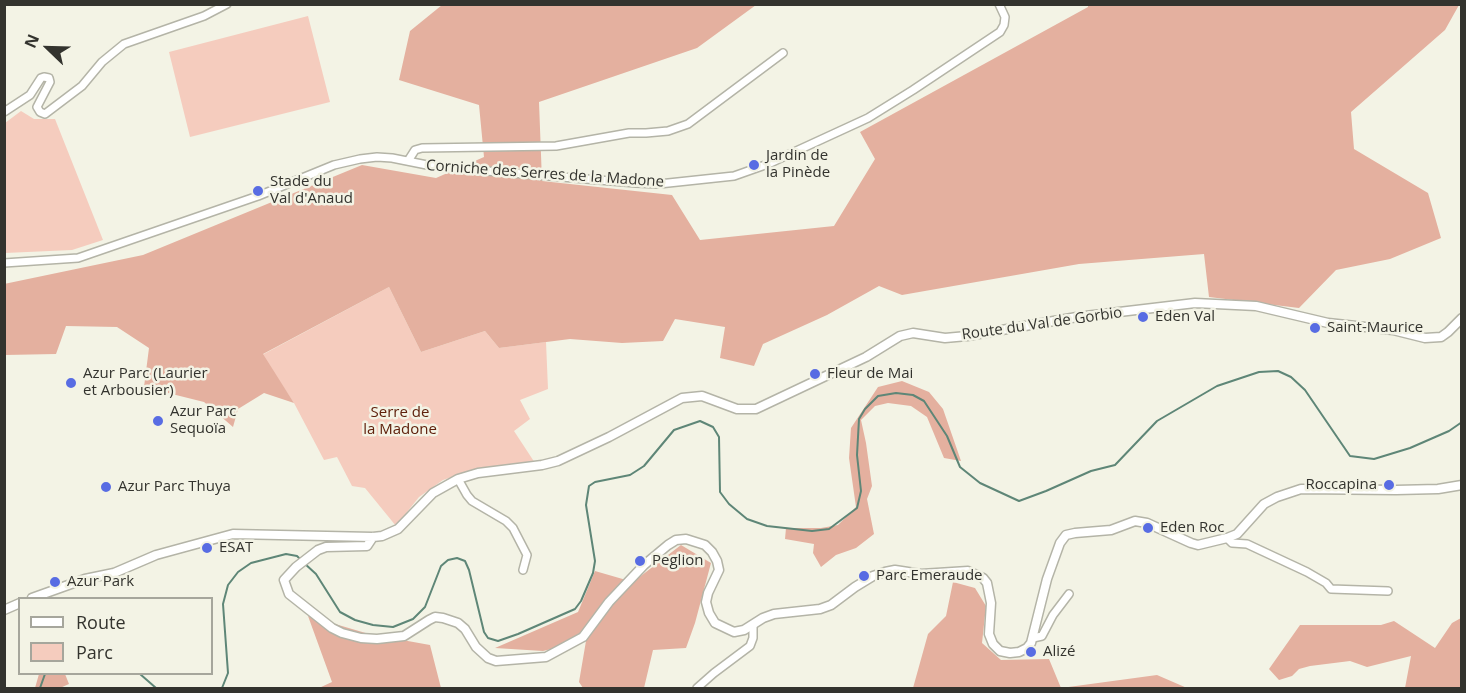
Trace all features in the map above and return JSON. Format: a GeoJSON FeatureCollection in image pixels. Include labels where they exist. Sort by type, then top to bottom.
{"type":"FeatureCollection","features":[{"type":"Feature","properties":{"kind":"street"},"geometry":{"type":"LineString","coordinates":[[4,112],[30,95],[44,77],[49,78],[50,82],[37,107],[45,114],[82,86],[102,62],[124,44],[204,16],[227,4]]}},
{"type":"Feature","properties":{"kind":"street","name":"Corniche des Serres de la Madone"},"geometry":{"type":"LineString","coordinates":[[4,264],[78,258],[258,196],[334,165],[377,157],[437,167],[636,183],[659,184],[734,176],[761,167],[868,118],[913,90],[1000,32],[1005,17],[999,4]]}},
{"type":"Feature","properties":{"kind":"street"},"geometry":{"type":"LineString","coordinates":[[408,161],[416,150],[422,148],[556,146],[629,133],[668,130],[688,124],[783,53]]}},
{"type":"Feature","properties":{"kind":"street","name":"Route du Val de Gorbio"},"geometry":{"type":"LineString","coordinates":[[35,597],[85,579],[114,573],[156,555],[233,534],[382,536],[398,529],[433,493],[458,478],[478,473],[542,465],[558,460],[609,437],[682,398],[702,396],[737,409],[756,409],[866,357],[892,339],[913,333],[945,338],[967,336],[1077,317],[1195,303],[1256,306],[1328,323],[1393,330],[1425,338],[1441,336],[1461,318]]}},
{"type":"Feature","properties":{"kind":"street"},"geometry":{"type":"LineString","coordinates":[[458,478],[472,501],[506,521],[513,528],[527,555],[523,570]]}},
{"type":"Feature","properties":{"kind":"street"},"geometry":{"type":"LineString","coordinates":[[373,537],[367,546],[326,548],[308,557],[284,580],[289,594],[342,633],[361,638],[394,638],[412,633],[435,617],[458,623],[465,629],[481,654],[496,661],[546,657],[582,637],[609,602],[644,565],[676,540],[686,539],[705,545],[717,561],[719,570],[706,602],[715,623],[734,632],[744,630],[774,614],[820,609],[831,605],[864,582],[885,572],[896,570],[921,574],[968,571],[983,578],[987,584],[991,603],[989,634],[993,644],[1000,651],[1010,653],[1027,648],[1033,638],[1047,579],[1060,543],[1066,536],[1111,530],[1135,521],[1147,522],[1191,543],[1206,544],[1237,534],[1264,504],[1276,497],[1301,489],[1438,489],[1461,485]]}},
{"type":"Feature","properties":{"kind":"street"},"geometry":{"type":"LineString","coordinates":[[1227,538],[1232,543],[1247,544],[1307,572],[1326,583],[1331,589],[1388,591]]}},
{"type":"Feature","properties":{"kind":"street"},"geometry":{"type":"LineString","coordinates":[[1033,638],[1042,636],[1053,615],[1069,594]]}},
{"type":"Feature","properties":{"kind":"street"},"geometry":{"type":"LineString","coordinates":[[4,610],[18,604]]}},
{"type":"Feature","properties":{"kind":"street"},"geometry":{"type":"LineString","coordinates":[[697,688],[750,646],[753,638],[753,625]]}},
{"type":"Feature","properties":{"kind":"green space"},"geometry":{"type":"Polygon","coordinates":[[[308,16],[330,102],[190,137],[169,52],[308,16]]]}},
{"type":"Feature","properties":{"kind":"green space"},"geometry":{"type":"Polygon","coordinates":[[[21,111],[34,119],[55,119],[103,240],[72,250],[5,253],[5,123],[21,111]]]}},
{"type":"Feature","properties":{"kind":"green space","name":"Serre de la Madone"},"geometry":{"type":"Polygon","coordinates":[[[389,287],[421,352],[485,331],[499,348],[546,342],[548,389],[520,400],[530,419],[514,431],[535,463],[478,468],[443,480],[419,497],[396,526],[365,488],[352,486],[337,457],[324,460],[294,403],[262,355],[389,287]]]}},
{"type":"Feature","properties":{"kind":"shaded area"},"geometry":{"type":"Polygon","coordinates":[[[442,5],[756,5],[697,48],[539,102],[542,181],[672,195],[700,240],[834,226],[875,159],[860,132],[1088,5],[1459,5],[1445,30],[1351,112],[1354,149],[1428,193],[1441,238],[1390,259],[1336,270],[1299,308],[1209,297],[1204,254],[1079,264],[902,295],[879,286],[827,315],[763,344],[754,366],[720,358],[725,327],[675,319],[663,341],[622,343],[570,339],[499,348],[485,331],[421,352],[389,287],[263,354],[294,403],[264,393],[238,409],[233,427],[204,402],[144,387],[149,348],[117,327],[66,326],[56,354],[5,355],[4,284],[143,255],[362,165],[436,178],[484,157],[479,105],[399,80],[410,31],[442,5]]]}},
{"type":"Feature","properties":{"kind":"shaded area"},"geometry":{"type":"Polygon","coordinates":[[[902,381],[929,392],[943,409],[961,461],[944,458],[927,417],[911,406],[888,403],[875,406],[861,420],[872,486],[867,499],[874,534],[856,548],[836,555],[821,567],[813,553],[814,544],[785,539],[786,528],[821,528],[838,525],[856,507],[849,458],[851,428],[878,387],[902,381]]]}},
{"type":"Feature","properties":{"kind":"shaded area"},"geometry":{"type":"Polygon","coordinates":[[[681,545],[711,563],[686,648],[653,650],[644,688],[583,688],[579,682],[586,641],[543,651],[495,648],[578,612],[595,571],[633,582],[681,545]]]}},
{"type":"Feature","properties":{"kind":"shaded area"},"geometry":{"type":"Polygon","coordinates":[[[953,582],[975,588],[986,606],[982,643],[1001,660],[1049,659],[1061,688],[913,688],[928,634],[946,616],[953,582]]]}},
{"type":"Feature","properties":{"kind":"shaded area"},"geometry":{"type":"Polygon","coordinates":[[[308,616],[369,634],[430,645],[441,688],[319,688],[332,682],[308,616]]]}},
{"type":"Feature","properties":{"kind":"shaded area"},"geometry":{"type":"Polygon","coordinates":[[[1461,618],[1461,688],[1405,688],[1411,656],[1367,667],[1350,661],[1310,666],[1279,680],[1269,669],[1300,625],[1381,625],[1394,621],[1435,648],[1452,623],[1461,618]]]}},
{"type":"Feature","properties":{"kind":"shaded area"},"geometry":{"type":"Polygon","coordinates":[[[39,675],[65,675],[69,684],[60,688],[35,688],[39,675]]]}},
{"type":"Feature","properties":{"kind":"shaded area"},"geometry":{"type":"Polygon","coordinates":[[[1157,675],[1187,688],[1061,688],[1157,675]]]}},
{"type":"Feature","properties":{"kind":"waterway"},"geometry":{"type":"LineString","coordinates":[[304,563],[316,574],[340,612],[355,620],[393,627],[413,619],[425,607],[441,566],[448,560],[457,558],[465,561],[484,632],[488,638],[498,641],[575,609],[581,601],[593,573],[595,561],[586,505],[589,486],[595,482],[630,475],[644,466],[674,430],[700,421],[713,427],[719,437],[720,492],[729,504],[747,519],[767,526],[812,531],[829,529],[857,508],[861,491],[857,455],[859,419],[878,396],[896,393],[913,395],[924,401],[947,436],[960,467],[980,483],[1019,501],[1091,471],[1115,465],[1157,421],[1217,386],[1259,372],[1278,371],[1291,377],[1305,390],[1350,456],[1374,459],[1410,448],[1449,431],[1462,422]]}},
{"type":"Feature","properties":{"kind":"waterway"},"geometry":{"type":"LineString","coordinates":[[222,688],[228,673],[223,604],[228,585],[238,572],[251,563],[286,554],[297,556],[300,559]]}},
{"type":"Feature","properties":{"kind":"waterway"},"geometry":{"type":"LineString","coordinates":[[40,688],[45,675]]}},
{"type":"Feature","properties":{"kind":"waterway"},"geometry":{"type":"LineString","coordinates":[[141,675],[156,688]]}},
{"type":"Feature","properties":{"kind":"place","name":"Jardin de la Pinède"},"geometry":{"type":"Point","coordinates":[754,165]}},
{"type":"Feature","properties":{"kind":"place","name":"Stade du Val d'Anaud"},"geometry":{"type":"Point","coordinates":[258,191]}},
{"type":"Feature","properties":{"kind":"place","name":"Eden Val"},"geometry":{"type":"Point","coordinates":[1143,317]}},
{"type":"Feature","properties":{"kind":"place","name":"Saint-Maurice"},"geometry":{"type":"Point","coordinates":[1315,328]}},
{"type":"Feature","properties":{"kind":"place","name":"Fleur de Mai"},"geometry":{"type":"Point","coordinates":[815,374]}},
{"type":"Feature","properties":{"kind":"place","name":"Azur Parc (Laurier et Arbousier)"},"geometry":{"type":"Point","coordinates":[71,383]}},
{"type":"Feature","properties":{"kind":"place","name":"Azur Parc Sequoïa"},"geometry":{"type":"Point","coordinates":[158,421]}},
{"type":"Feature","properties":{"kind":"place","name":"Roccapina"},"geometry":{"type":"Point","coordinates":[1389,485]}},
{"type":"Feature","properties":{"kind":"place","name":"Azur Parc Thuya"},"geometry":{"type":"Point","coordinates":[106,487]}},
{"type":"Feature","properties":{"kind":"place","name":"Eden Roc"},"geometry":{"type":"Point","coordinates":[1148,528]}},
{"type":"Feature","properties":{"kind":"place","name":"ESAT"},"geometry":{"type":"Point","coordinates":[207,548]}},
{"type":"Feature","properties":{"kind":"place","name":"Peglion"},"geometry":{"type":"Point","coordinates":[640,561]}},
{"type":"Feature","properties":{"kind":"place","name":"Parc Emeraude"},"geometry":{"type":"Point","coordinates":[864,576]}},
{"type":"Feature","properties":{"kind":"place","name":"Azur Park"},"geometry":{"type":"Point","coordinates":[55,582]}},
{"type":"Feature","properties":{"kind":"place","name":"Alizé"},"geometry":{"type":"Point","coordinates":[1031,652]}}]}
